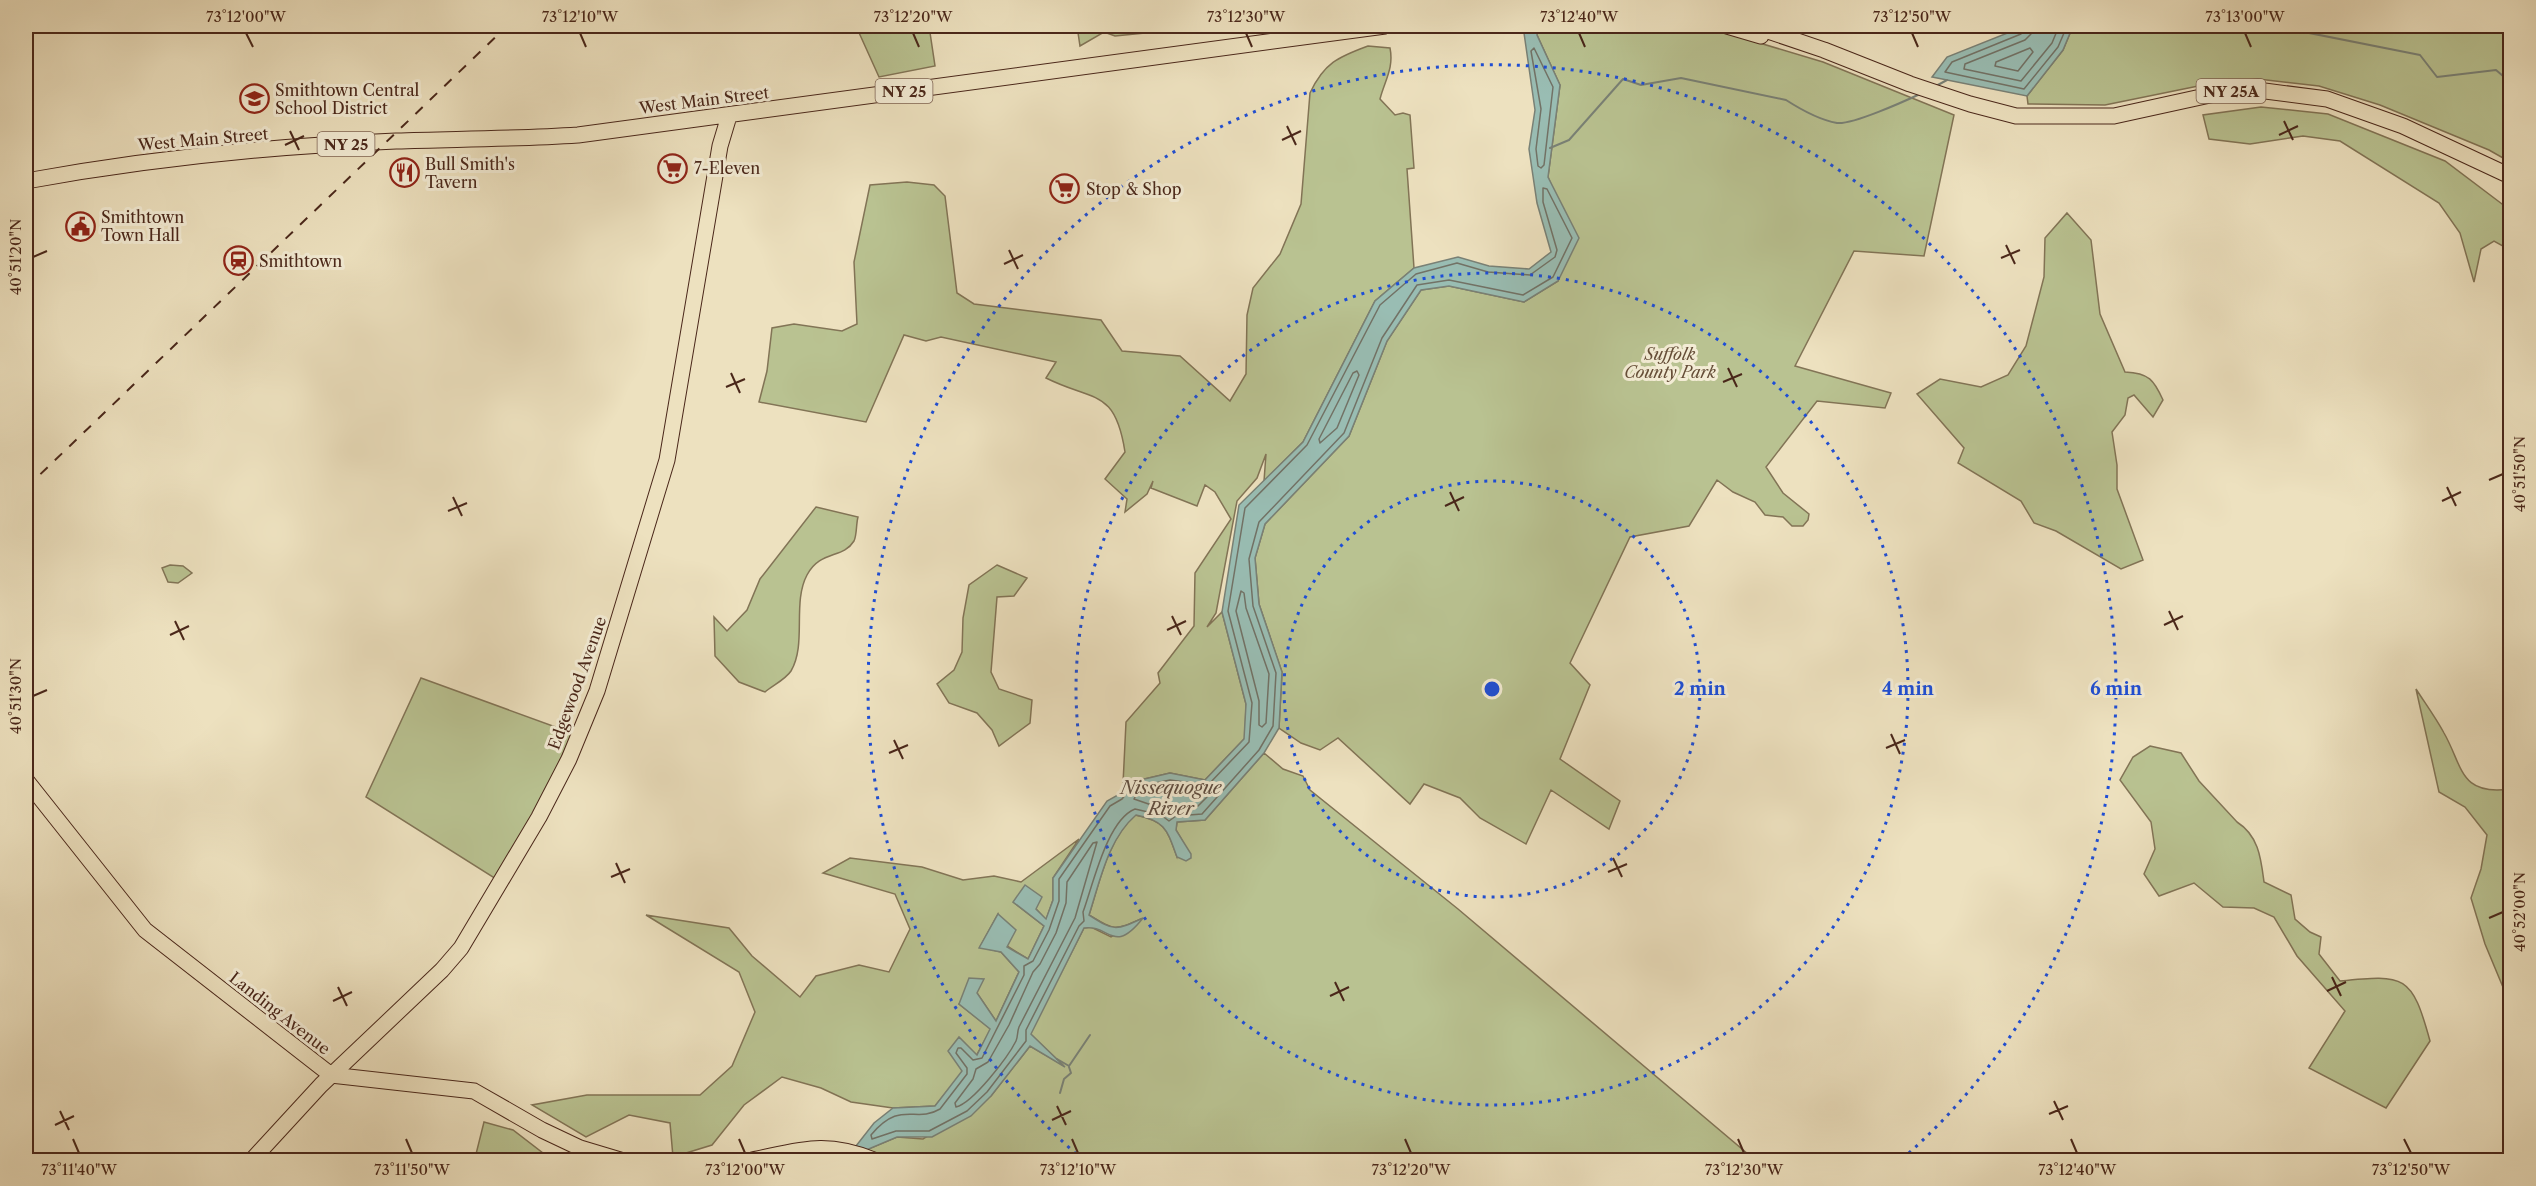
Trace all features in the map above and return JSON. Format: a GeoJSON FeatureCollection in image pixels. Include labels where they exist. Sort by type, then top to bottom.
{"type":"FeatureCollection","features":[{"type":"Feature","properties":{"kind":"main road","name":"West Main Street"},"geometry":{"type":"LineString","coordinates":[[26,181],[146,162],[397,141],[485,141],[567,136],[1385,26]]}},
{"type":"Feature","properties":{"kind":"main road","name":"NY 25A"},"geometry":{"type":"LineString","coordinates":[[1727,26],[1871,68]]}},
{"type":"Feature","properties":{"kind":"main road","name":"NY 25A"},"geometry":{"type":"LineString","coordinates":[[1753,26],[1970,105],[2016,116],[2059,118],[2115,116],[2242,88],[2327,99],[2403,126],[2511,176]]}},
{"type":"Feature","properties":{"kind":"main road","name":"Edgewood Avenue"},"geometry":{"type":"LineString","coordinates":[[252,1161],[331,1075],[442,970],[461,948],[539,817],[569,759],[597,691],[667,460],[720,146],[729,116]]}},
{"type":"Feature","properties":{"kind":"main road","name":"Landing Avenue"},"geometry":{"type":"LineString","coordinates":[[26,780],[145,930],[331,1075],[474,1091],[551,1135],[580,1148],[621,1161]]}},
{"type":"Feature","properties":{"kind":"main road"},"geometry":{"type":"LineString","coordinates":[[752,1161],[823,1147],[840,1149],[873,1160]]}},
{"type":"Feature","properties":{"kind":"green space"},"geometry":{"type":"Polygon","coordinates":[[[856,26],[929,26],[935,66],[879,77],[856,26]]]}},
{"type":"Feature","properties":{"kind":"green space"},"geometry":{"type":"Polygon","coordinates":[[[1077,26],[1216,26],[1115,36],[1104,32],[1080,46],[1077,26]]]}},
{"type":"Feature","properties":{"kind":"green space","name":"Suffolk County Park"},"geometry":{"type":"Polygon","coordinates":[[[1537,26],[1706,27],[1823,62],[1954,115],[1924,256],[1854,251],[1795,366],[1891,393],[1885,408],[1817,401],[1766,467],[1783,493],[1809,514],[1803,526],[1792,526],[1783,517],[1765,515],[1755,502],[1733,492],[1717,480],[1689,526],[1630,537],[1570,663],[1590,685],[1560,759],[1620,801],[1609,829],[1551,790],[1526,844],[1480,818],[1460,798],[1424,784],[1410,804],[1338,738],[1320,750],[1301,743],[1279,728],[1282,672],[1259,604],[1255,558],[1265,524],[1349,436],[1387,341],[1421,290],[1449,286],[1524,302],[1558,281],[1557,199],[1548,177],[1560,85],[1537,35],[1537,26]]]}},
{"type":"Feature","properties":{"kind":"green space"},"geometry":{"type":"Polygon","coordinates":[[[2073,26],[2510,26],[2510,162],[2489,150],[2380,105],[2319,86],[2258,79],[2213,83],[2105,105],[2028,104],[2027,96],[2063,50],[2073,26]]]}},
{"type":"Feature","properties":{"kind":"green space"},"geometry":{"type":"Polygon","coordinates":[[[1368,46],[1390,48],[1390,68],[1380,99],[1395,115],[1403,113],[1410,115],[1414,168],[1407,169],[1414,268],[1375,301],[1303,442],[1264,481],[1266,454],[1257,478],[1237,501],[1216,613],[1207,627],[1222,612],[1246,704],[1245,738],[1205,780],[1170,773],[1123,784],[1126,722],[1160,683],[1158,673],[1194,626],[1195,573],[1231,519],[1215,492],[1205,485],[1197,506],[1151,488],[1153,481],[1147,494],[1125,512],[1127,499],[1105,479],[1125,452],[1121,431],[1108,407],[1100,400],[1046,378],[1056,362],[941,337],[926,341],[904,335],[866,422],[759,402],[767,371],[772,328],[794,324],[842,331],[857,324],[854,262],[870,185],[907,182],[934,185],[945,196],[957,293],[974,304],[1101,320],[1122,351],[1180,356],[1230,401],[1246,374],[1247,315],[1253,288],[1280,254],[1301,204],[1310,93],[1315,83],[1333,62],[1368,46]]]}},
{"type":"Feature","properties":{"kind":"green space"},"geometry":{"type":"Polygon","coordinates":[[[2261,107],[2328,114],[2445,161],[2510,210],[2510,250],[2494,241],[2481,249],[2474,282],[2460,233],[2439,203],[2340,141],[2303,136],[2250,144],[2209,139],[2203,115],[2261,107]]]}},
{"type":"Feature","properties":{"kind":"green space"},"geometry":{"type":"Polygon","coordinates":[[[2067,213],[2091,240],[2100,314],[2125,372],[2140,374],[2150,379],[2163,400],[2153,417],[2134,395],[2128,398],[2125,415],[2112,432],[2117,465],[2117,489],[2143,560],[2121,569],[2056,531],[2034,523],[2021,501],[1958,463],[1964,448],[1917,394],[1940,379],[1981,387],[2008,375],[2026,346],[2044,277],[2045,238],[2067,213]]]}},
{"type":"Feature","properties":{"kind":"green space"},"geometry":{"type":"Polygon","coordinates":[[[816,507],[858,517],[855,539],[849,547],[818,562],[807,575],[800,598],[796,660],[789,674],[765,692],[739,682],[715,656],[714,617],[727,631],[747,610],[760,579],[816,507]]]}},
{"type":"Feature","properties":{"kind":"green space"},"geometry":{"type":"Polygon","coordinates":[[[170,565],[183,566],[192,573],[178,583],[168,582],[162,568],[170,565]]]}},
{"type":"Feature","properties":{"kind":"green space"},"geometry":{"type":"Polygon","coordinates":[[[997,565],[1027,578],[1014,596],[997,597],[991,672],[999,689],[1032,700],[1030,723],[999,746],[992,730],[977,713],[949,703],[937,684],[954,670],[962,652],[963,618],[969,585],[997,565]]]}},
{"type":"Feature","properties":{"kind":"green space"},"geometry":{"type":"Polygon","coordinates":[[[421,678],[572,733],[549,786],[496,879],[366,797],[421,678]]]}},
{"type":"Feature","properties":{"kind":"green space"},"geometry":{"type":"Polygon","coordinates":[[[2416,689],[2441,727],[2465,776],[2481,788],[2510,789],[2510,1004],[2485,944],[2471,898],[2481,869],[2487,835],[2465,807],[2439,792],[2416,689]]]}},
{"type":"Feature","properties":{"kind":"green space"},"geometry":{"type":"Polygon","coordinates":[[[2150,746],[2181,753],[2199,781],[2250,834],[2258,849],[2264,882],[2291,895],[2295,919],[2310,932],[2321,937],[2319,954],[2340,981],[2379,978],[2403,984],[2411,991],[2424,1019],[2430,1041],[2386,1108],[2309,1068],[2345,1011],[2297,956],[2274,917],[2254,908],[2223,907],[2194,883],[2159,896],[2144,874],[2155,849],[2151,822],[2120,780],[2133,757],[2150,746]]]}},
{"type":"Feature","properties":{"kind":"green space"},"geometry":{"type":"Polygon","coordinates":[[[1264,753],[1283,769],[1303,776],[1310,790],[1458,909],[1755,1160],[889,1160],[866,1150],[897,1137],[923,1139],[991,1096],[1030,1046],[1063,1065],[1030,1034],[1084,928],[1091,927],[1111,937],[1141,919],[1125,926],[1114,927],[1089,915],[1106,861],[1118,836],[1135,815],[1145,817],[1164,828],[1177,857],[1182,840],[1176,830],[1177,822],[1205,820],[1264,753]]]}},
{"type":"Feature","properties":{"kind":"green space"},"geometry":{"type":"Polygon","coordinates":[[[1079,839],[1053,878],[1053,900],[1046,920],[1036,909],[1013,902],[1044,926],[1028,959],[1007,946],[998,914],[980,947],[1001,952],[1019,972],[996,1021],[977,993],[959,1004],[991,1029],[976,1056],[935,1106],[893,1108],[851,1102],[821,1088],[782,1077],[744,1105],[712,1145],[673,1157],[670,1123],[629,1115],[586,1137],[532,1105],[587,1095],[700,1095],[732,1066],[755,1012],[739,972],[646,915],[729,928],[752,956],[800,997],[816,976],[859,965],[889,972],[910,929],[895,894],[823,873],[850,858],[922,867],[963,880],[994,876],[1021,882],[1079,839]]]}},
{"type":"Feature","properties":{"kind":"green space"},"geometry":{"type":"Polygon","coordinates":[[[484,1122],[513,1130],[552,1160],[480,1160],[476,1154],[484,1122]]]}},
{"type":"Feature","properties":{"kind":"water","name":"Nissequogue River"},"geometry":{"type":"Polygon","coordinates":[[[1523,26],[1537,26],[1537,35],[1560,85],[1548,177],[1579,238],[1558,281],[1524,302],[1449,286],[1421,290],[1387,341],[1349,436],[1265,524],[1255,558],[1259,604],[1282,672],[1279,728],[1264,753],[1205,820],[1177,822],[1176,830],[1191,854],[1191,858],[1186,861],[1177,857],[1168,833],[1160,824],[1146,817],[1136,815],[1118,836],[1106,861],[1089,915],[1104,924],[1115,927],[1143,918],[1133,929],[1118,937],[1093,928],[1084,928],[1031,1034],[1065,1067],[1030,1046],[991,1096],[971,1116],[932,1137],[897,1137],[866,1150],[861,1160],[845,1160],[874,1123],[893,1108],[935,1106],[962,1071],[948,1051],[959,1037],[977,1055],[990,1029],[959,1004],[969,978],[984,979],[977,993],[996,1021],[1019,972],[1001,952],[979,948],[998,914],[1016,930],[1007,947],[1028,959],[1044,926],[1013,902],[1025,885],[1042,897],[1036,909],[1046,919],[1053,900],[1053,878],[1107,801],[1118,795],[1124,788],[1123,784],[1170,773],[1205,780],[1244,739],[1246,704],[1222,612],[1239,505],[1303,442],[1375,301],[1414,268],[1458,257],[1489,266],[1529,269],[1551,252],[1537,203],[1529,149],[1535,110],[1523,26]]]}},
{"type":"Feature","properties":{"kind":"water"},"geometry":{"type":"Polygon","coordinates":[[[2025,26],[2073,26],[2063,50],[2027,96],[1932,77],[1947,57],[2025,26]]]}},
{"type":"Feature","properties":{"kind":"waterway"},"geometry":{"type":"LineString","coordinates":[[2070,33],[2090,26]]}},
{"type":"Feature","properties":{"kind":"waterway"},"geometry":{"type":"LineString","coordinates":[[2274,26],[2420,55],[2437,77],[2496,70],[2510,82]]}},
{"type":"Feature","properties":{"kind":"waterway"},"geometry":{"type":"LineString","coordinates":[[1550,148],[1569,140],[1623,79],[1641,85],[1681,78],[1786,100],[1817,117],[1837,123],[1866,117],[1920,94]]}},
{"type":"Feature","properties":{"kind":"waterway"},"geometry":{"type":"LineString","coordinates":[[1936,86],[1947,80]]}},
{"type":"Feature","properties":{"kind":"waterway"},"geometry":{"type":"LineString","coordinates":[[1057,1059],[1069,1066],[1090,1035]]}},
{"type":"Feature","properties":{"kind":"waterway"},"geometry":{"type":"LineString","coordinates":[[1060,1093],[1064,1079],[1071,1073],[1069,1067]]}},
{"type":"Feature","properties":{"kind":"railway"},"geometry":{"type":"LineString","coordinates":[[26,488],[507,26]]}},
{"type":"Feature","properties":{"kind":"place","name":"Smithtown Central School District"},"geometry":{"type":"Point","coordinates":[254,99]}},
{"type":"Feature","properties":{"kind":"place","name":"7-Eleven"},"geometry":{"type":"Point","coordinates":[673,168]}},
{"type":"Feature","properties":{"kind":"place","name":"Bull Smith's Tavern"},"geometry":{"type":"Point","coordinates":[404,173]}},
{"type":"Feature","properties":{"kind":"place","name":"Stop & Shop"},"geometry":{"type":"Point","coordinates":[1065,189]}},
{"type":"Feature","properties":{"kind":"place","name":"Smithtown Town Hall"},"geometry":{"type":"Point","coordinates":[80,226]}},
{"type":"Feature","properties":{"kind":"place","name":"Smithtown"},"geometry":{"type":"Point","coordinates":[238,261]}}]}
